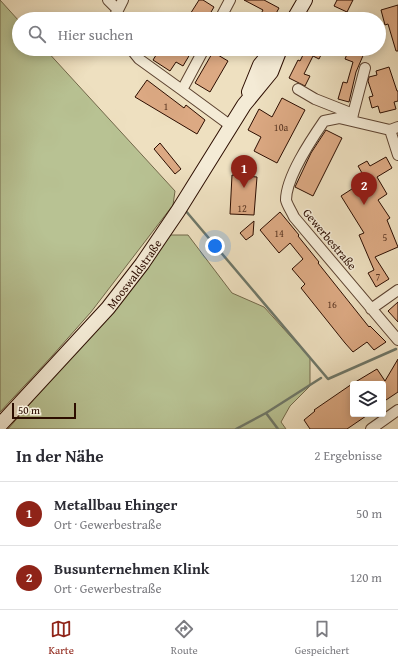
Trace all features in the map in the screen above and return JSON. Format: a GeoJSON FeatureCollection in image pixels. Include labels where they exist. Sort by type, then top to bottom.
{"type":"FeatureCollection","features":[{"type":"Feature","properties":{"kind":"main road"},"geometry":{"type":"LineString","coordinates":[[298,12],[304,0]]}},
{"type":"Feature","properties":{"kind":"main road","name":"Mooswaldstraße"},"geometry":{"type":"LineString","coordinates":[[244,105],[260,65],[267,56]]}},
{"type":"Feature","properties":{"kind":"main road","name":"Mooswaldstraße"},"geometry":{"type":"LineString","coordinates":[[0,424],[108,308],[137,270],[178,211],[244,105],[271,72],[277,56]]}},
{"type":"Feature","properties":{"kind":"street"},"geometry":{"type":"LineString","coordinates":[[108,0],[114,12]]}},
{"type":"Feature","properties":{"kind":"street"},"geometry":{"type":"LineString","coordinates":[[117,12],[123,0]]}},
{"type":"Feature","properties":{"kind":"street"},"geometry":{"type":"LineString","coordinates":[[224,12],[230,0]]}},
{"type":"Feature","properties":{"kind":"street"},"geometry":{"type":"LineString","coordinates":[[137,56],[231,126]]}},
{"type":"Feature","properties":{"kind":"street"},"geometry":{"type":"LineString","coordinates":[[182,90],[200,56]]}},
{"type":"Feature","properties":{"kind":"street"},"geometry":{"type":"LineString","coordinates":[[353,117],[365,68]]}},
{"type":"Feature","properties":{"kind":"street","name":"Gewerbestraße"},"geometry":{"type":"LineString","coordinates":[[298,89],[353,117],[394,128],[398,156]]}},
{"type":"Feature","properties":{"kind":"street","name":"Gewerbestraße"},"geometry":{"type":"LineString","coordinates":[[353,117],[324,121],[303,154],[289,185],[286,201],[294,217],[398,340]]}},
{"type":"Feature","properties":{"kind":"street"},"geometry":{"type":"LineString","coordinates":[[371,308],[398,290]]}},
{"type":"Feature","properties":{"kind":"street"},"geometry":{"type":"LineString","coordinates":[[371,429],[398,410]]}},
{"type":"Feature","properties":{"kind":"green space"},"geometry":{"type":"Polygon","coordinates":[[[0,0],[12,13],[12,56],[51,56],[175,191],[173,205],[91,312],[0,412],[0,0]]]}},
{"type":"Feature","properties":{"kind":"green space"},"geometry":{"type":"Polygon","coordinates":[[[169,235],[188,235],[232,293],[264,307],[310,358],[310,386],[290,406],[281,422],[286,429],[8,429],[59,370],[169,235]]]}},
{"type":"Feature","properties":{"kind":"building"},"geometry":{"type":"Polygon","coordinates":[[[199,0],[203,0],[214,7],[211,12],[191,12],[199,0]]]}},
{"type":"Feature","properties":{"kind":"building"},"geometry":{"type":"Polygon","coordinates":[[[244,0],[264,0],[279,8],[277,12],[262,12],[263,10],[244,0]]]}},
{"type":"Feature","properties":{"kind":"building"},"geometry":{"type":"Polygon","coordinates":[[[337,0],[353,0],[347,12],[334,6],[337,0]]]}},
{"type":"Feature","properties":{"kind":"building"},"geometry":{"type":"Polygon","coordinates":[[[398,5],[398,51],[396,51],[388,24],[386,25],[386,12],[382,12],[381,10],[398,5]]]}},
{"type":"Feature","properties":{"kind":"building"},"geometry":{"type":"Polygon","coordinates":[[[156,56],[189,56],[183,66],[176,62],[170,71],[153,60],[156,56]]]}},
{"type":"Feature","properties":{"kind":"building"},"geometry":{"type":"Polygon","coordinates":[[[211,56],[220,56],[228,61],[210,92],[195,83],[211,56]]]}},
{"type":"Feature","properties":{"kind":"building"},"geometry":{"type":"Polygon","coordinates":[[[302,56],[313,56],[304,74],[310,76],[305,86],[289,78],[298,60],[300,61],[302,56]]]}},
{"type":"Feature","properties":{"kind":"building"},"geometry":{"type":"Polygon","coordinates":[[[313,56],[320,56],[319,59],[313,56]]]}},
{"type":"Feature","properties":{"kind":"building"},"geometry":{"type":"Polygon","coordinates":[[[346,56],[363,56],[356,72],[349,102],[338,99],[343,82],[347,83],[353,62],[345,59],[346,56]]]}},
{"type":"Feature","properties":{"kind":"building"},"geometry":{"type":"Polygon","coordinates":[[[389,67],[398,91],[398,101],[394,102],[396,109],[380,113],[378,106],[372,108],[369,97],[373,96],[368,81],[369,77],[377,75],[376,71],[389,67]]]}},
{"type":"Feature","properties":{"kind":"building"},"geometry":{"type":"Polygon","coordinates":[[[147,80],[184,108],[186,105],[205,120],[197,134],[135,97],[147,80]]]}},
{"type":"Feature","properties":{"kind":"building"},"geometry":{"type":"Polygon","coordinates":[[[282,98],[305,110],[277,163],[254,151],[261,137],[248,130],[259,109],[272,117],[282,98]]]}},
{"type":"Feature","properties":{"kind":"building"},"geometry":{"type":"Polygon","coordinates":[[[326,130],[342,138],[313,196],[295,187],[311,153],[326,130]]]}},
{"type":"Feature","properties":{"kind":"building"},"geometry":{"type":"Polygon","coordinates":[[[160,143],[181,169],[175,174],[154,149],[160,143]]]}},
{"type":"Feature","properties":{"kind":"building"},"geometry":{"type":"Polygon","coordinates":[[[386,157],[392,168],[377,177],[387,194],[378,200],[390,218],[387,220],[398,247],[375,257],[389,279],[376,287],[368,273],[374,270],[359,235],[364,233],[341,196],[366,180],[358,166],[367,161],[370,166],[386,157]]]}},
{"type":"Feature","properties":{"kind":"building"},"geometry":{"type":"Polygon","coordinates":[[[232,175],[257,177],[254,215],[230,214],[232,175]]]}},
{"type":"Feature","properties":{"kind":"building"},"geometry":{"type":"Polygon","coordinates":[[[280,212],[369,327],[370,326],[386,342],[374,350],[367,342],[353,352],[345,343],[301,288],[305,284],[292,269],[303,259],[290,243],[279,253],[260,230],[280,212]]]}},
{"type":"Feature","properties":{"kind":"building"},"geometry":{"type":"Polygon","coordinates":[[[254,221],[253,235],[246,240],[240,233],[254,221]]]}},
{"type":"Feature","properties":{"kind":"building"},"geometry":{"type":"Polygon","coordinates":[[[398,302],[398,322],[388,311],[398,302]]]}},
{"type":"Feature","properties":{"kind":"building"},"geometry":{"type":"Polygon","coordinates":[[[398,359],[398,392],[386,400],[385,381],[398,359]]]}},
{"type":"Feature","properties":{"kind":"building"},"geometry":{"type":"Polygon","coordinates":[[[377,369],[385,381],[357,381],[377,369]]]}},
{"type":"Feature","properties":{"kind":"building"},"geometry":{"type":"Polygon","coordinates":[[[350,385],[350,417],[365,417],[347,429],[310,429],[304,420],[315,411],[314,410],[350,385]]]}},
{"type":"Feature","properties":{"kind":"waterway"},"geometry":{"type":"LineString","coordinates":[[185,210],[328,379],[396,349]]}},
{"type":"Feature","properties":{"kind":"waterway"},"geometry":{"type":"LineString","coordinates":[[236,429],[266,413],[321,378]]}},
{"type":"Feature","properties":{"kind":"waterway"},"geometry":{"type":"LineString","coordinates":[[266,413],[278,429]]}},
{"type":"Feature","properties":{"kind":"place","name":"Metallbau Ehinger"},"geometry":{"type":"Point","coordinates":[244,188]}},
{"type":"Feature","properties":{"kind":"place","name":"Busunternehmen Klink"},"geometry":{"type":"Point","coordinates":[364,205]}}]}
